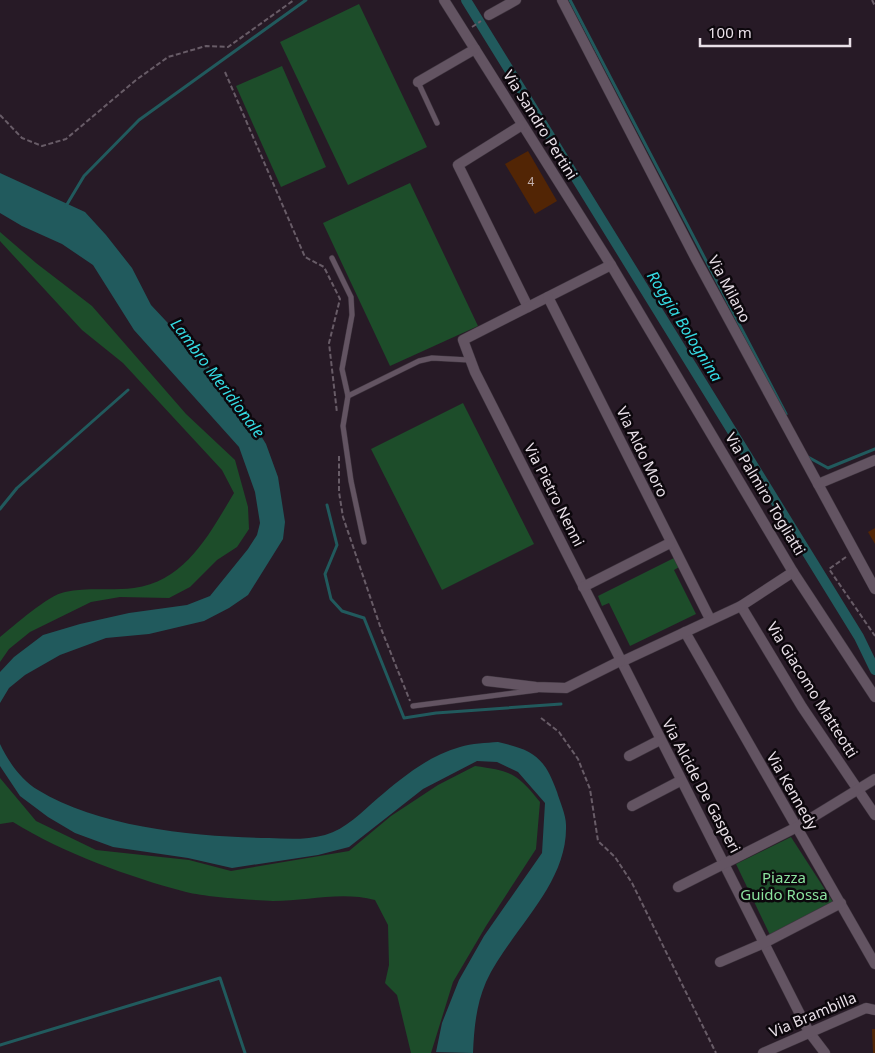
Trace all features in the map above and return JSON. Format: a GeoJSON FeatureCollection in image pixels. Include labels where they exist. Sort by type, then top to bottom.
{"type":"FeatureCollection","features":[{"type":"Feature","properties":{"kind":"street","name":"Via Sandro Pertini"},"geometry":{"type":"LineString","coordinates":[[444,0],[611,265]]}},
{"type":"Feature","properties":{"kind":"street"},"geometry":{"type":"LineString","coordinates":[[486,17],[516,0]]}},
{"type":"Feature","properties":{"kind":"street","name":"Via Milano"},"geometry":{"type":"LineString","coordinates":[[562,0],[701,268],[875,589]]}},
{"type":"Feature","properties":{"kind":"street"},"geometry":{"type":"LineString","coordinates":[[418,82],[475,49]]}},
{"type":"Feature","properties":{"kind":"street"},"geometry":{"type":"LineString","coordinates":[[522,124],[458,165],[528,307],[611,265]]}},
{"type":"Feature","properties":{"kind":"street","name":"Via Palmiro Togliatti"},"geometry":{"type":"LineString","coordinates":[[486,681],[566,688],[741,606],[793,572],[611,265]]}},
{"type":"Feature","properties":{"kind":"street","name":"Via Aldo Moro"},"geometry":{"type":"LineString","coordinates":[[548,297],[670,543],[710,619]]}},
{"type":"Feature","properties":{"kind":"street","name":"Via Pietro Nenni"},"geometry":{"type":"LineString","coordinates":[[528,307],[463,340],[469,360],[621,662]]}},
{"type":"Feature","properties":{"kind":"street"},"geometry":{"type":"LineString","coordinates":[[818,484],[875,460]]}},
{"type":"Feature","properties":{"kind":"street"},"geometry":{"type":"LineString","coordinates":[[583,587],[670,543]]}},
{"type":"Feature","properties":{"kind":"street"},"geometry":{"type":"LineString","coordinates":[[793,572],[875,697]]}},
{"type":"Feature","properties":{"kind":"street","name":"Via Giacomo Matteotti"},"geometry":{"type":"LineString","coordinates":[[741,606],[802,707],[875,815]]}},
{"type":"Feature","properties":{"kind":"street","name":"Via Kennedy"},"geometry":{"type":"LineString","coordinates":[[685,632],[795,828],[842,903],[875,964]]}},
{"type":"Feature","properties":{"kind":"street","name":"Via Alcide De Gasperi"},"geometry":{"type":"LineString","coordinates":[[621,662],[809,1032],[825,1053]]}},
{"type":"Feature","properties":{"kind":"street"},"geometry":{"type":"LineString","coordinates":[[629,756],[660,740]]}},
{"type":"Feature","properties":{"kind":"street"},"geometry":{"type":"LineString","coordinates":[[678,887],[795,828],[875,779]]}},
{"type":"Feature","properties":{"kind":"street"},"geometry":{"type":"LineString","coordinates":[[632,806],[680,780]]}},
{"type":"Feature","properties":{"kind":"street"},"geometry":{"type":"LineString","coordinates":[[720,962],[764,943],[842,903]]}},
{"type":"Feature","properties":{"kind":"street","name":"Via Brambilla"},"geometry":{"type":"LineString","coordinates":[[763,1053],[866,1008],[875,1010]]}},
{"type":"Feature","properties":{"kind":"lane"},"geometry":{"type":"LineString","coordinates":[[418,82],[437,123]]}},
{"type":"Feature","properties":{"kind":"lane"},"geometry":{"type":"LineString","coordinates":[[332,258],[351,297],[352,315],[342,368],[348,396],[344,426],[351,481],[364,542]]}},
{"type":"Feature","properties":{"kind":"lane"},"geometry":{"type":"LineString","coordinates":[[348,396],[419,361],[432,358],[469,360]]}},
{"type":"Feature","properties":{"kind":"lane"},"geometry":{"type":"LineString","coordinates":[[413,706],[468,701],[549,688]]}},
{"type":"Feature","properties":{"kind":"path"},"geometry":{"type":"LineString","coordinates":[[0,115],[22,138],[42,146],[66,139],[136,80],[168,57],[206,46],[228,47],[294,0]]}},
{"type":"Feature","properties":{"kind":"path"},"geometry":{"type":"LineString","coordinates":[[872,0],[875,6]]}},
{"type":"Feature","properties":{"kind":"path"},"geometry":{"type":"LineString","coordinates":[[473,27],[486,17]]}},
{"type":"Feature","properties":{"kind":"path"},"geometry":{"type":"LineString","coordinates":[[225,72],[306,257],[324,267],[340,299],[329,343],[338,421]]}},
{"type":"Feature","properties":{"kind":"path"},"geometry":{"type":"LineString","coordinates":[[339,448],[339,492],[343,517],[380,626],[413,706]]}},
{"type":"Feature","properties":{"kind":"path"},"geometry":{"type":"LineString","coordinates":[[854,552],[830,569],[875,636]]}},
{"type":"Feature","properties":{"kind":"path"},"geometry":{"type":"LineString","coordinates":[[541,718],[559,732],[578,759],[590,789],[598,840],[615,857],[632,883],[716,1053]]}},
{"type":"Feature","properties":{"kind":"green space"},"geometry":{"type":"Polygon","coordinates":[[[359,4],[427,147],[348,185],[280,42],[359,4]]]}},
{"type":"Feature","properties":{"kind":"green space"},"geometry":{"type":"Polygon","coordinates":[[[282,66],[326,167],[281,187],[236,86],[282,66]]]}},
{"type":"Feature","properties":{"kind":"green space"},"geometry":{"type":"Polygon","coordinates":[[[410,183],[478,326],[390,366],[323,223],[410,183]]]}},
{"type":"Feature","properties":{"kind":"green space"},"geometry":{"type":"Polygon","coordinates":[[[0,232],[36,263],[92,306],[186,414],[235,460],[248,507],[249,529],[237,547],[217,560],[190,587],[169,598],[120,597],[91,602],[30,632],[9,649],[0,662],[0,637],[58,594],[82,590],[134,588],[152,584],[168,576],[182,565],[206,539],[234,493],[222,470],[123,363],[82,330],[0,241],[0,232]]]}},
{"type":"Feature","properties":{"kind":"green space"},"geometry":{"type":"Polygon","coordinates":[[[463,403],[534,544],[442,590],[371,449],[463,403]]]}},
{"type":"Feature","properties":{"kind":"green space"},"geometry":{"type":"Polygon","coordinates":[[[674,558],[679,567],[674,570],[696,614],[630,646],[609,603],[602,606],[598,596],[674,558]]]}},
{"type":"Feature","properties":{"kind":"green space"},"geometry":{"type":"Polygon","coordinates":[[[475,766],[512,775],[519,779],[540,802],[536,849],[486,926],[453,982],[431,1053],[411,1053],[397,995],[385,983],[389,965],[388,925],[375,900],[362,897],[337,896],[273,901],[195,894],[164,886],[97,863],[53,844],[13,822],[0,824],[0,778],[36,821],[96,850],[189,860],[231,871],[349,851],[391,816],[438,785],[475,766]]]}},
{"type":"Feature","properties":{"kind":"green space","name":"Piazza Guido Rossa"},"geometry":{"type":"Polygon","coordinates":[[[791,837],[833,902],[770,935],[736,864],[791,837]]]}},
{"type":"Feature","properties":{"kind":"water","name":"Lambro Meridionale"},"geometry":{"type":"Polygon","coordinates":[[[0,173],[85,212],[106,235],[132,268],[151,305],[224,383],[247,413],[266,444],[278,477],[285,522],[283,539],[248,595],[229,608],[204,621],[149,634],[106,638],[60,655],[25,675],[9,688],[0,703],[0,672],[14,657],[43,635],[129,613],[187,605],[210,596],[248,549],[257,535],[260,523],[255,492],[239,447],[134,330],[93,265],[62,244],[22,226],[0,213],[0,173]]]}},
{"type":"Feature","properties":{"kind":"water"},"geometry":{"type":"Polygon","coordinates":[[[498,742],[529,752],[542,762],[557,792],[566,825],[564,847],[558,868],[548,888],[496,963],[486,982],[476,1017],[473,1053],[436,1052],[442,1023],[459,980],[484,936],[542,853],[545,803],[518,772],[497,762],[477,761],[423,789],[349,847],[318,855],[232,868],[188,858],[113,847],[75,833],[48,817],[20,796],[0,766],[0,744],[16,770],[38,790],[63,803],[120,822],[150,828],[212,835],[297,839],[325,835],[340,829],[406,775],[437,756],[465,746],[498,742]]]}},
{"type":"Feature","properties":{"kind":"building"},"geometry":{"type":"Polygon","coordinates":[[[528,151],[557,201],[535,214],[505,164],[528,151]]]}},
{"type":"Feature","properties":{"kind":"building"},"geometry":{"type":"Polygon","coordinates":[[[875,528],[875,544],[868,532],[875,528]]]}},
{"type":"Feature","properties":{"kind":"building"},"geometry":{"type":"Polygon","coordinates":[[[872,1029],[875,1029],[875,1053],[873,1053],[872,1029]]]}},
{"type":"Feature","properties":{"kind":"waterway"},"geometry":{"type":"LineString","coordinates":[[66,206],[84,176],[139,120],[306,0]]}},
{"type":"Feature","properties":{"kind":"waterway","name":"Roggia Bolognina"},"geometry":{"type":"LineString","coordinates":[[466,0],[859,637],[875,670]]}},
{"type":"Feature","properties":{"kind":"waterway"},"geometry":{"type":"LineString","coordinates":[[570,0],[786,414]]}},
{"type":"Feature","properties":{"kind":"waterway"},"geometry":{"type":"LineString","coordinates":[[0,509],[17,488],[128,390]]}},
{"type":"Feature","properties":{"kind":"waterway"},"geometry":{"type":"LineString","coordinates":[[808,457],[828,468],[875,449]]}},
{"type":"Feature","properties":{"kind":"waterway"},"geometry":{"type":"LineString","coordinates":[[327,505],[337,545],[325,574],[331,599],[342,611],[364,618],[404,718],[436,713],[561,704]]}},
{"type":"Feature","properties":{"kind":"waterway"},"geometry":{"type":"LineString","coordinates":[[0,1045],[220,978],[245,1053]]}}]}
